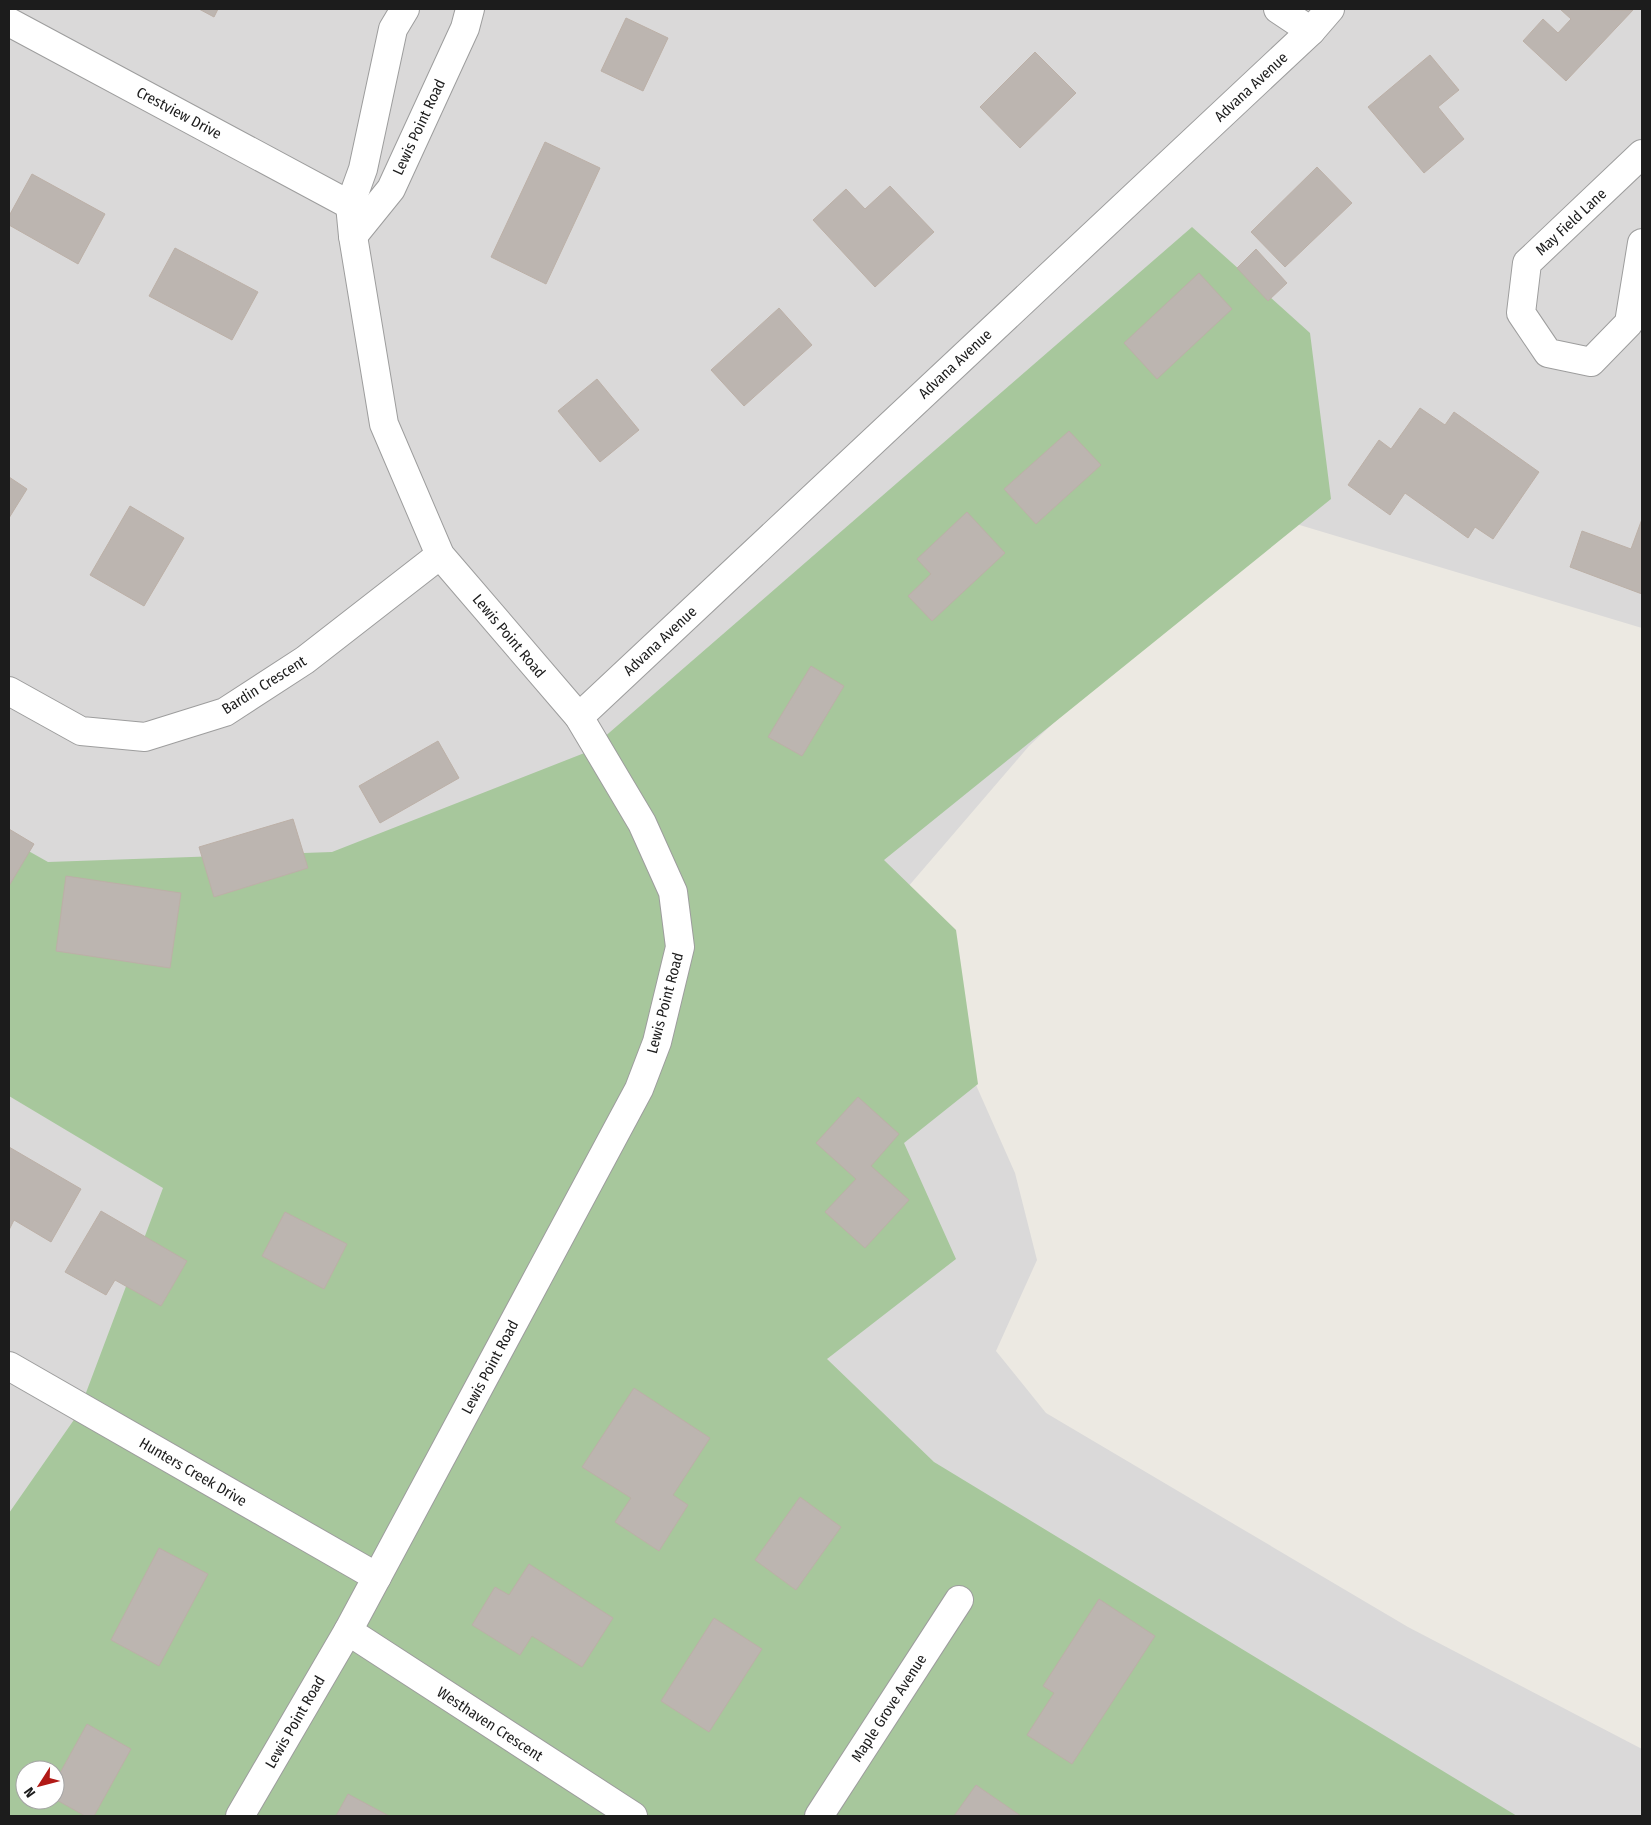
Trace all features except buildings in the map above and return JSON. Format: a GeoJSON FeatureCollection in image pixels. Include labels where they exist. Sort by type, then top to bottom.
{"type":"FeatureCollection","features":[{"type":"Feature","properties":{"kind":"street","name":"Lewis Point Road"},"geometry":{"type":"LineString","coordinates":[[240,1816],[348,1631],[639,1089],[657,1042],[680,947],[673,892],[642,823],[579,718],[440,555],[384,424],[352,236],[350,205],[363,169],[393,29],[405,9]]}},
{"type":"Feature","properties":{"kind":"street","name":"Lewis Point Road"},"geometry":{"type":"LineString","coordinates":[[352,236],[390,189],[465,28],[470,9]]}},
{"type":"Feature","properties":{"kind":"street"},"geometry":{"type":"LineString","coordinates":[[1278,9],[1311,31]]}},
{"type":"Feature","properties":{"kind":"street","name":"Advana Avenue"},"geometry":{"type":"LineString","coordinates":[[579,718],[1311,31],[1330,9]]}},
{"type":"Feature","properties":{"kind":"street","name":"Crestview Drive"},"geometry":{"type":"LineString","coordinates":[[9,22],[350,205]]}},
{"type":"Feature","properties":{"kind":"street","name":"May Field Lane"},"geometry":{"type":"LineString","coordinates":[[1642,154],[1527,263],[1521,313],[1548,353],[1590,362],[1629,323],[1642,243]]}},
{"type":"Feature","properties":{"kind":"street","name":"Bardin Crescent"},"geometry":{"type":"LineString","coordinates":[[9,691],[81,731],[145,737],[225,712],[305,660],[440,555]]}},
{"type":"Feature","properties":{"kind":"street","name":"Hunters Creek Drive"},"geometry":{"type":"LineString","coordinates":[[9,1366],[72,1404],[377,1577]]}},
{"type":"Feature","properties":{"kind":"street","name":"Maple Grove Avenue"},"geometry":{"type":"LineString","coordinates":[[819,1816],[959,1600]]}},
{"type":"Feature","properties":{"kind":"street","name":"Westhaven Crescent"},"geometry":{"type":"LineString","coordinates":[[348,1631],[633,1816]]}},
{"type":"Feature","properties":{"kind":"shaded area"},"geometry":{"type":"Polygon","coordinates":[[[9,9],[1642,9],[1642,628],[1273,517],[1029,746],[895,902],[1015,1173],[1037,1260],[996,1351],[1046,1413],[1408,1627],[1642,1749],[1642,1816],[9,1816],[9,9]]]}},
{"type":"Feature","properties":{"kind":"green space"},"geometry":{"type":"Polygon","coordinates":[[[1192,227],[1310,333],[1331,499],[884,860],[956,930],[978,1084],[904,1143],[956,1259],[827,1359],[934,1462],[1517,1816],[9,1816],[9,1513],[78,1414],[163,1188],[9,1096],[9,840],[48,862],[332,852],[587,752],[1192,227]]]}}]}
